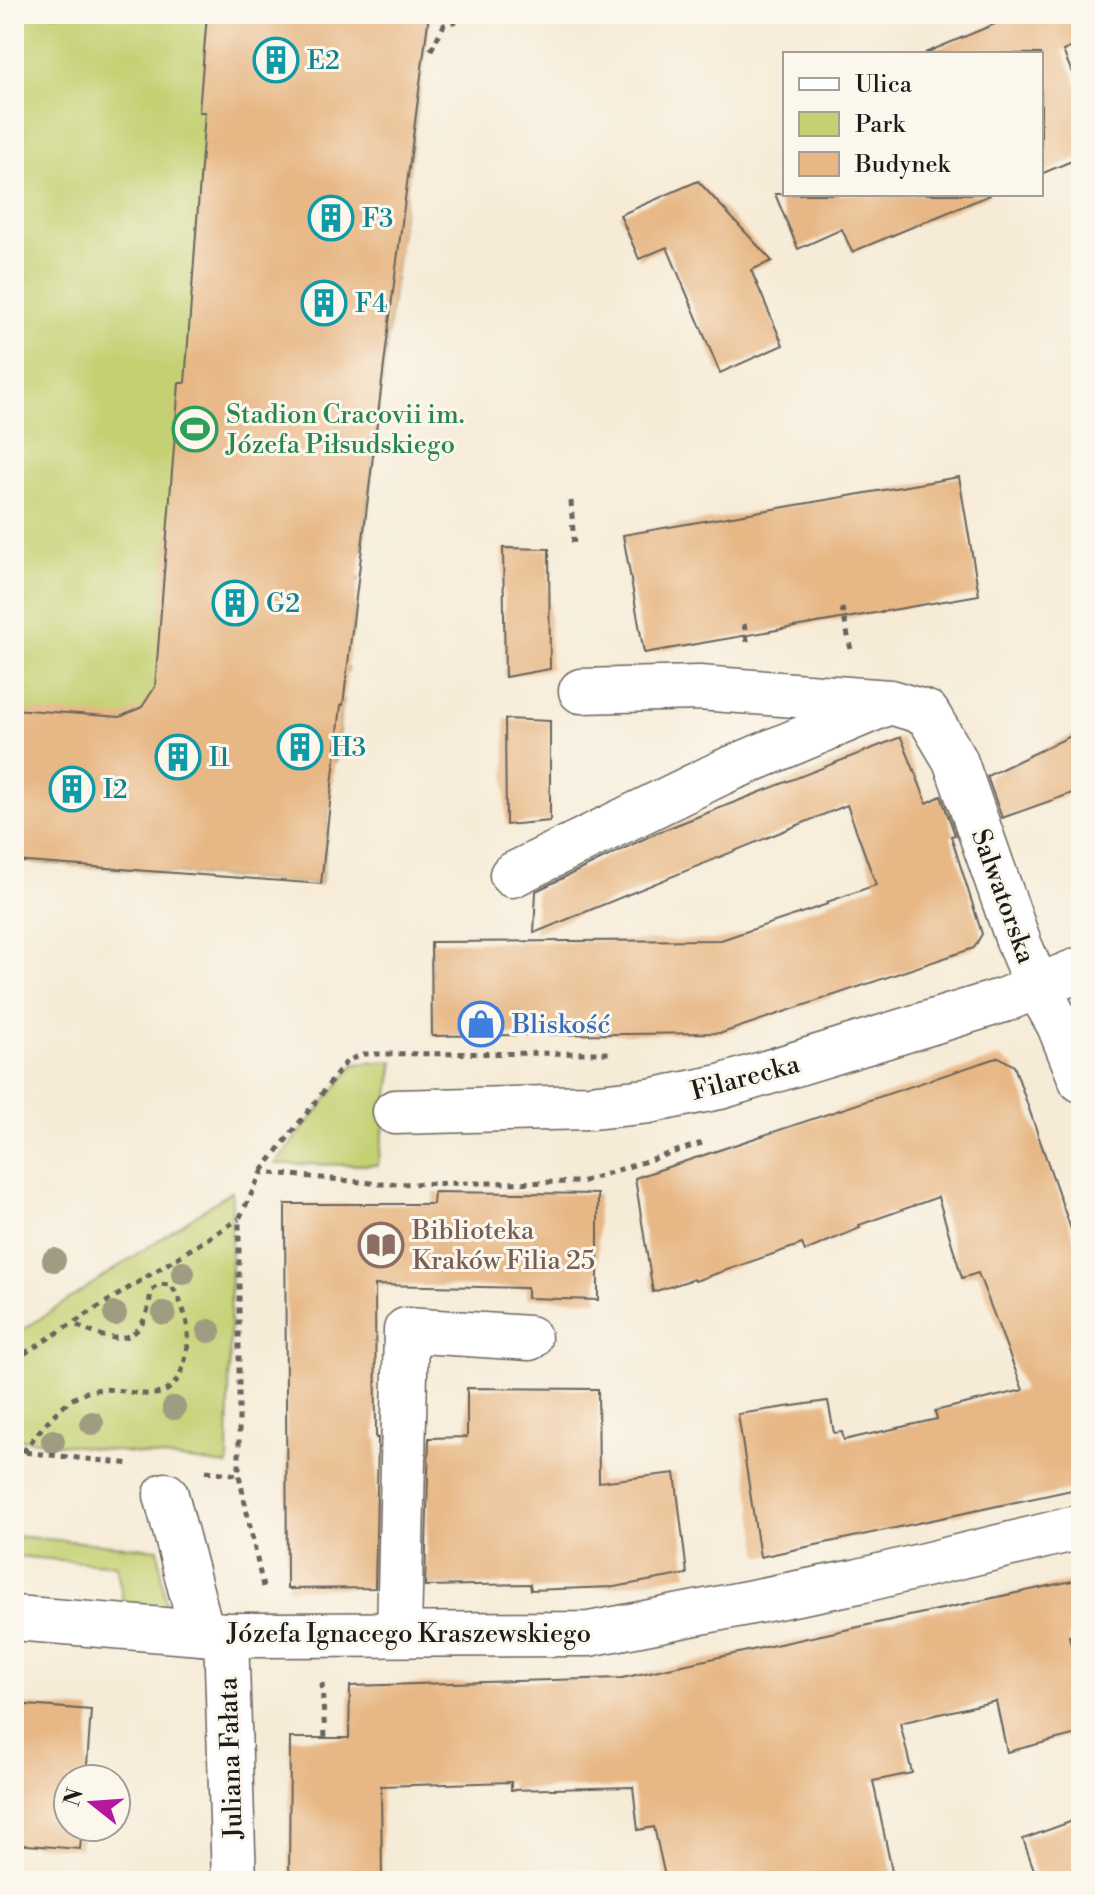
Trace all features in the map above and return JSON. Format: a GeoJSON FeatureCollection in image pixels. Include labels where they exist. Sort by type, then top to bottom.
{"type":"FeatureCollection","features":[{"type":"Feature","properties":{"kind":"street"},"geometry":{"type":"LineString","coordinates":[[581,691],[699,688],[909,707]]}},
{"type":"Feature","properties":{"kind":"street"},"geometry":{"type":"LineString","coordinates":[[512,875],[723,772],[909,707]]}},
{"type":"Feature","properties":{"kind":"street","name":"Salwatorska"},"geometry":{"type":"LineString","coordinates":[[909,707],[955,760],[1020,946],[1038,988],[1059,1025],[1081,1080]]}},
{"type":"Feature","properties":{"kind":"street","name":"Filarecka"},"geometry":{"type":"LineString","coordinates":[[395,1112],[590,1107],[649,1101],[720,1087],[1004,1000],[1081,969]]}},
{"type":"Feature","properties":{"kind":"street"},"geometry":{"type":"LineString","coordinates":[[399,1634],[406,1330],[529,1338]]}},
{"type":"Feature","properties":{"kind":"street","name":"Juliana Fałata"},"geometry":{"type":"LineString","coordinates":[[166,1495],[214,1634],[234,1881]]}},
{"type":"Feature","properties":{"kind":"street","name":"Józefa Ignacego Kraszewskiego"},"geometry":{"type":"LineString","coordinates":[[14,1618],[214,1634],[589,1634],[859,1581],[1081,1527]]}},
{"type":"Feature","properties":{"kind":"path"},"geometry":{"type":"LineString","coordinates":[[440,14],[444,25]]}},
{"type":"Feature","properties":{"kind":"path"},"geometry":{"type":"LineString","coordinates":[[431,50],[444,25],[477,14]]}},
{"type":"Feature","properties":{"kind":"path"},"geometry":{"type":"LineString","coordinates":[[571,501],[574,547]]}},
{"type":"Feature","properties":{"kind":"path"},"geometry":{"type":"LineString","coordinates":[[842,608],[851,650]]}},
{"type":"Feature","properties":{"kind":"path"},"geometry":{"type":"LineString","coordinates":[[275,1634],[239,1475],[239,1219],[262,1172],[347,1061],[363,1054],[621,1053]]}},
{"type":"Feature","properties":{"kind":"path"},"geometry":{"type":"LineString","coordinates":[[262,1172],[381,1184]]}},
{"type":"Feature","properties":{"kind":"path"},"geometry":{"type":"LineString","coordinates":[[14,1360],[239,1219]]}},
{"type":"Feature","properties":{"kind":"path"},"geometry":{"type":"LineString","coordinates":[[23,1452],[60,1409],[80,1395],[99,1388],[146,1395],[164,1392],[179,1378],[189,1342],[186,1319],[171,1285],[160,1284],[151,1291],[145,1321],[136,1332],[124,1338],[116,1340],[93,1334],[73,1323]]}},
{"type":"Feature","properties":{"kind":"path"},"geometry":{"type":"LineString","coordinates":[[322,1677],[325,1738]]}},
{"type":"Feature","properties":{"kind":"green space","name":"Stadion Cracovii im. Józefa Piłsudskiego"},"geometry":{"type":"Polygon","coordinates":[[[14,14],[429,14],[362,552],[357,552],[356,578],[359,578],[358,582],[354,581],[351,639],[338,638],[336,667],[348,668],[347,672],[336,671],[333,699],[344,701],[341,705],[336,762],[333,762],[321,884],[14,861],[14,14]]]}},
{"type":"Feature","properties":{"kind":"green space"},"geometry":{"type":"Polygon","coordinates":[[[394,1061],[378,1165],[275,1164],[355,1064],[394,1061]]]}},
{"type":"Feature","properties":{"kind":"green space"},"geometry":{"type":"Polygon","coordinates":[[[232,1191],[228,1465],[14,1438],[14,1336],[232,1191]]]}},
{"type":"Feature","properties":{"kind":"green space"},"geometry":{"type":"Polygon","coordinates":[[[14,1536],[158,1549],[167,1613],[125,1610],[116,1565],[14,1556],[14,1536]]]}},
{"type":"Feature","properties":{"kind":"building","name":"Stadion Cracovii im. Józefa Piłsudskiego"},"geometry":{"type":"Polygon","coordinates":[[[207,14],[429,14],[321,884],[14,861],[14,709],[120,717],[142,707],[155,687],[179,383],[185,383],[205,112],[199,112],[207,14]]]}},
{"type":"Feature","properties":{"kind":"building"},"geometry":{"type":"Polygon","coordinates":[[[1019,14],[1081,14],[1081,43],[1063,51],[1081,94],[1081,157],[1043,173],[1043,52],[927,52],[1019,14]]]}},
{"type":"Feature","properties":{"kind":"building"},"geometry":{"type":"Polygon","coordinates":[[[698,181],[772,261],[751,270],[783,345],[720,373],[667,247],[639,259],[620,215],[698,181]]]}},
{"type":"Feature","properties":{"kind":"building"},"geometry":{"type":"Polygon","coordinates":[[[775,194],[988,196],[852,252],[842,229],[798,249],[775,194]]]}},
{"type":"Feature","properties":{"kind":"building"},"geometry":{"type":"Polygon","coordinates":[[[959,477],[979,595],[644,653],[623,535],[959,477]]]}},
{"type":"Feature","properties":{"kind":"building"},"geometry":{"type":"Polygon","coordinates":[[[503,548],[549,549],[550,669],[505,677],[503,548]]]}},
{"type":"Feature","properties":{"kind":"building"},"geometry":{"type":"Polygon","coordinates":[[[505,719],[550,721],[550,821],[506,825],[505,719]]]}},
{"type":"Feature","properties":{"kind":"building"},"geometry":{"type":"Polygon","coordinates":[[[1081,731],[1081,790],[1002,818],[987,776],[1081,731]]]}},
{"type":"Feature","properties":{"kind":"building"},"geometry":{"type":"Polygon","coordinates":[[[901,737],[927,803],[941,796],[955,835],[951,836],[982,934],[974,948],[722,1033],[432,1036],[431,942],[721,940],[876,885],[847,805],[534,933],[536,891],[656,833],[901,737]]]}},
{"type":"Feature","properties":{"kind":"building"},"geometry":{"type":"Polygon","coordinates":[[[999,1057],[1014,1066],[1081,1258],[1081,1488],[760,1557],[738,1414],[828,1401],[834,1433],[842,1432],[844,1440],[937,1419],[935,1411],[1023,1390],[978,1273],[962,1278],[938,1197],[859,1225],[860,1228],[805,1251],[802,1244],[695,1281],[653,1292],[635,1178],[999,1057]]]}},
{"type":"Feature","properties":{"kind":"building"},"geometry":{"type":"Polygon","coordinates":[[[434,1192],[598,1194],[598,1300],[527,1298],[527,1288],[375,1285],[378,1438],[375,1588],[287,1589],[285,1204],[433,1204],[434,1192]]]}},
{"type":"Feature","properties":{"kind":"building"},"geometry":{"type":"Polygon","coordinates":[[[467,1388],[598,1389],[599,1482],[675,1473],[687,1574],[614,1587],[531,1590],[530,1584],[425,1586],[429,1438],[467,1437],[467,1388]]]}},
{"type":"Feature","properties":{"kind":"building"},"geometry":{"type":"Polygon","coordinates":[[[1081,1579],[1081,1634],[1069,1636],[1081,1688],[1081,1733],[1007,1752],[996,1701],[900,1723],[912,1773],[873,1781],[894,1881],[666,1881],[654,1827],[638,1830],[633,1787],[511,1790],[511,1782],[381,1786],[382,1881],[289,1881],[290,1738],[349,1738],[350,1686],[622,1678],[1081,1579]]]}},
{"type":"Feature","properties":{"kind":"building"},"geometry":{"type":"Polygon","coordinates":[[[14,1704],[91,1710],[87,1763],[52,1763],[52,1843],[81,1843],[80,1849],[14,1844],[14,1704]]]}},
{"type":"Feature","properties":{"kind":"building"},"geometry":{"type":"Polygon","coordinates":[[[1081,1818],[1081,1881],[1038,1881],[1023,1839],[1081,1818]]]}},
{"type":"Feature","properties":{"kind":"place","name":"E2"},"geometry":{"type":"Point","coordinates":[276,60]}},
{"type":"Feature","properties":{"kind":"place","name":"F3"},"geometry":{"type":"Point","coordinates":[331,218]}},
{"type":"Feature","properties":{"kind":"place","name":"F4"},"geometry":{"type":"Point","coordinates":[324,303]}},
{"type":"Feature","properties":{"kind":"place","name":"Stadion Cracovii im. Józefa Piłsudskiego"},"geometry":{"type":"Point","coordinates":[195,429]}},
{"type":"Feature","properties":{"kind":"place","name":"G2"},"geometry":{"type":"Point","coordinates":[235,603]}},
{"type":"Feature","properties":{"kind":"place","name":"H3"},"geometry":{"type":"Point","coordinates":[300,747]}},
{"type":"Feature","properties":{"kind":"place","name":"I1"},"geometry":{"type":"Point","coordinates":[178,757]}},
{"type":"Feature","properties":{"kind":"place","name":"I2"},"geometry":{"type":"Point","coordinates":[72,789]}},
{"type":"Feature","properties":{"kind":"place","name":"Bliskość"},"geometry":{"type":"Point","coordinates":[481,1024]}},
{"type":"Feature","properties":{"kind":"place","name":"Biblioteka Kraków Filia 25"},"geometry":{"type":"Point","coordinates":[381,1245]}}]}
